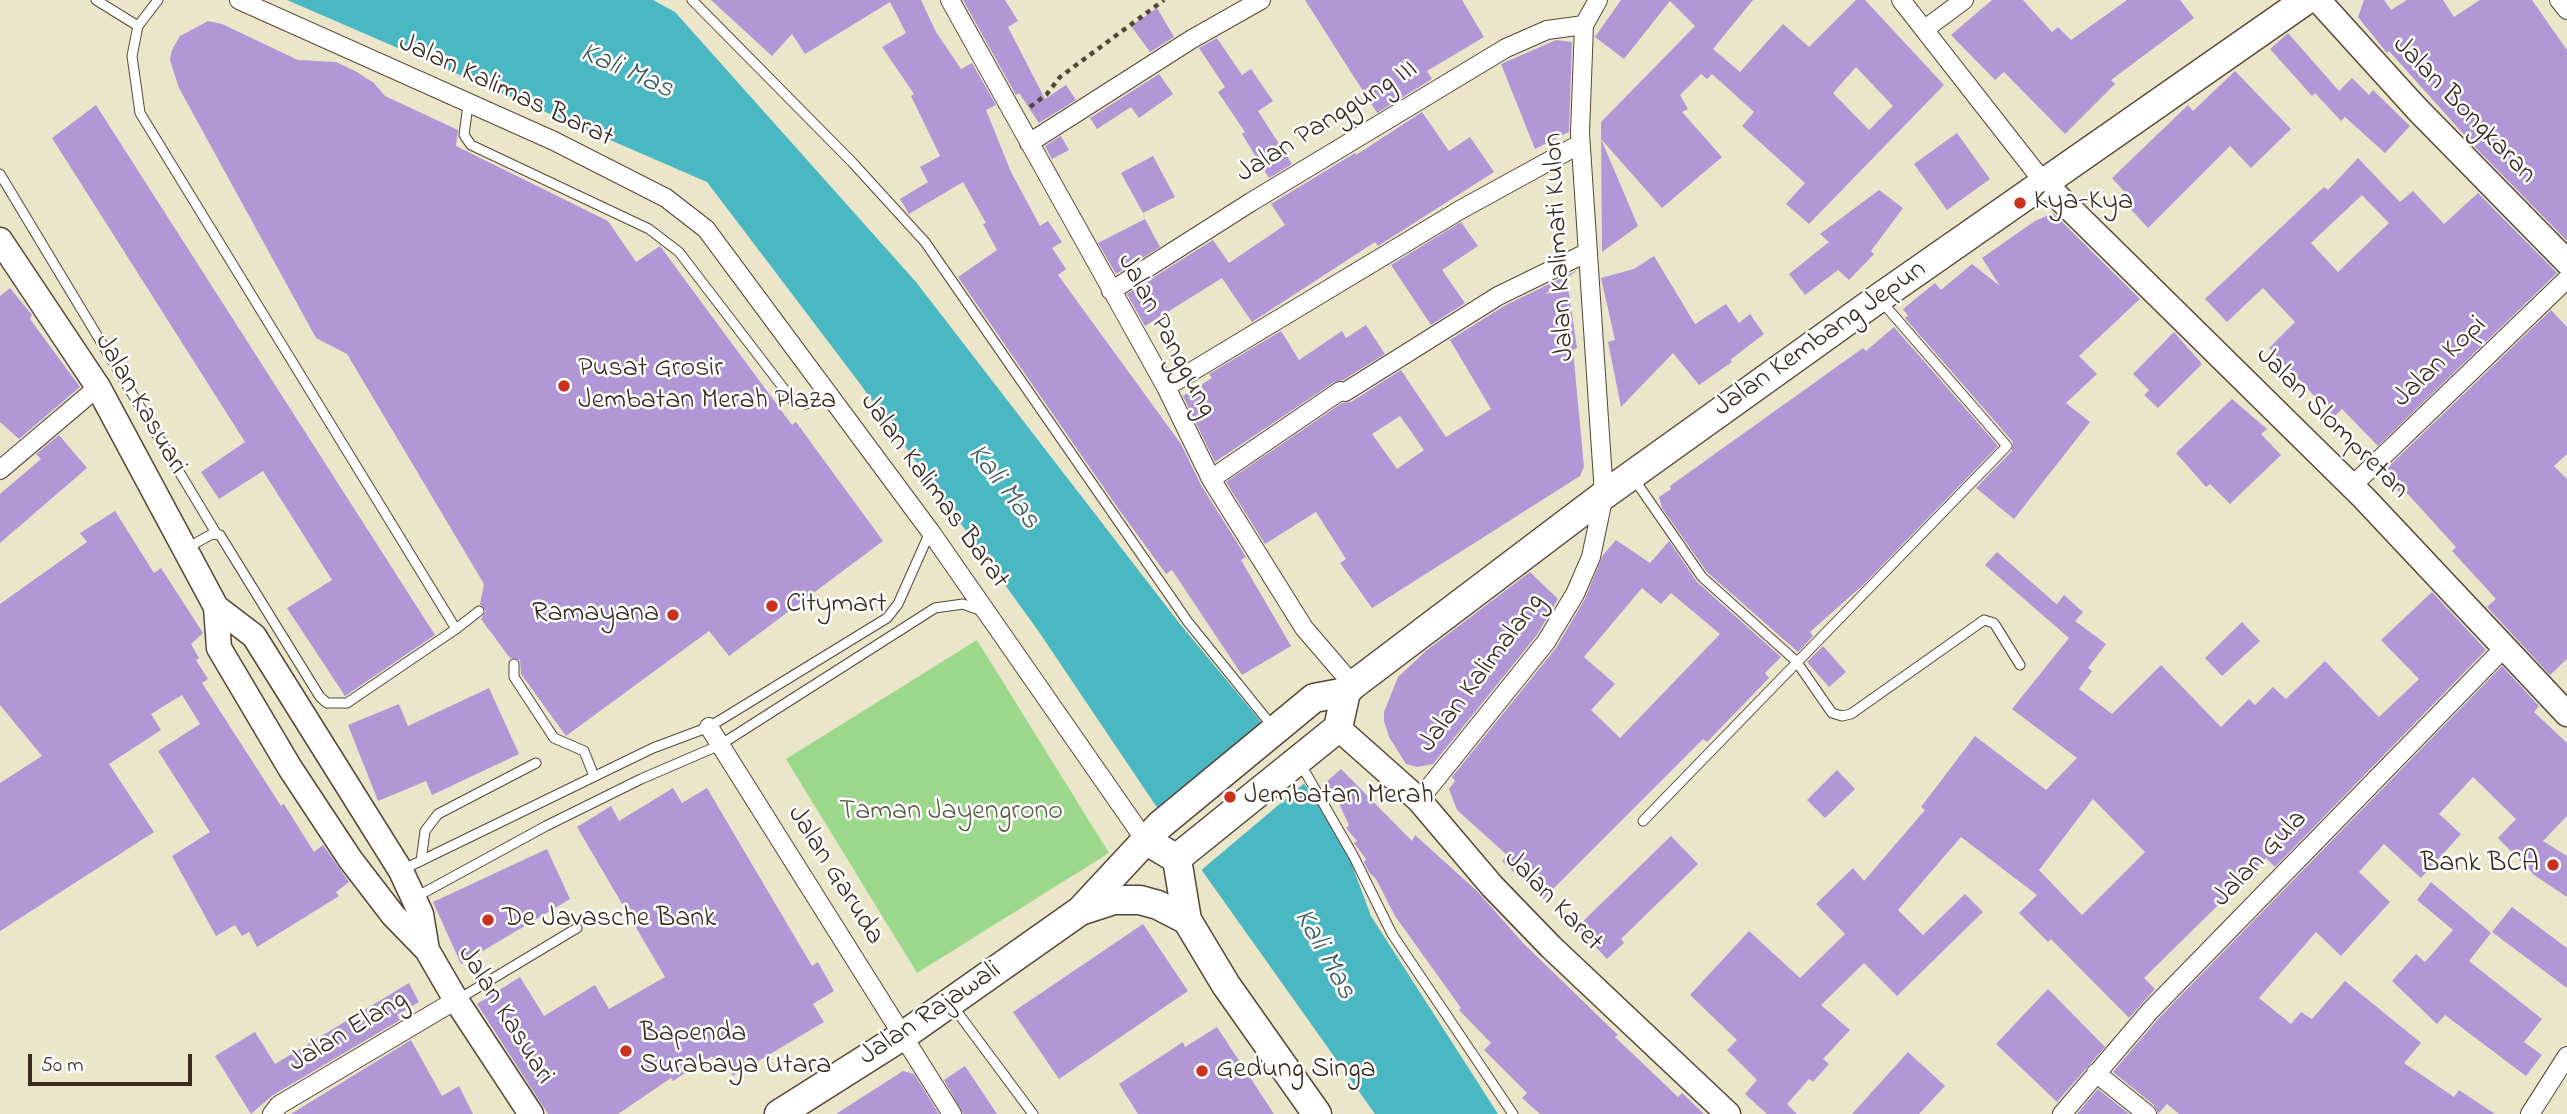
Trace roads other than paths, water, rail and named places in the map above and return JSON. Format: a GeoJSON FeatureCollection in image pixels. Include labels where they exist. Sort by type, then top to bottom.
{"type":"FeatureCollection","features":[{"type":"Feature","properties":{"kind":"main road","name":"Jalan Kembang Jepun"},"geometry":{"type":"LineString","coordinates":[[1153,832],[1314,698],[1349,689],[1604,495],[1879,298],[2306,0]]}},
{"type":"Feature","properties":{"kind":"main road"},"geometry":{"type":"LineString","coordinates":[[1179,856],[1338,728],[1349,689]]}},
{"type":"Feature","properties":{"kind":"main road"},"geometry":{"type":"LineString","coordinates":[[1153,832],[1179,856],[1187,920],[1226,985],[1317,1114]]}},
{"type":"Feature","properties":{"kind":"main road","name":"Jalan Rajawali"},"geometry":{"type":"LineString","coordinates":[[779,1114],[904,1035],[1080,911],[1153,832]]}},
{"type":"Feature","properties":{"kind":"main road","name":"Jalan Rajawali"},"geometry":{"type":"LineString","coordinates":[[1080,911],[1115,900],[1140,900],[1158,905],[1187,920]]}},
{"type":"Feature","properties":{"kind":"street","name":"Jalan Kalimas Barat"},"geometry":{"type":"LineString","coordinates":[[239,0],[468,105],[554,141],[666,198],[706,229],[827,390],[987,613],[1153,832]]}},
{"type":"Feature","properties":{"kind":"street","name":"Jalan Panggung"},"geometry":{"type":"LineString","coordinates":[[950,0],[1166,387],[1211,479],[1304,628],[1349,689]]}},
{"type":"Feature","properties":{"kind":"street"},"geometry":{"type":"LineString","coordinates":[[1029,143],[1192,39],[1261,0]]}},
{"type":"Feature","properties":{"kind":"street","name":"Jalan Kalimati Kulon"},"geometry":{"type":"LineString","coordinates":[[1598,0],[1584,25],[1580,144],[1604,495]]}},
{"type":"Feature","properties":{"kind":"street"},"geometry":{"type":"LineString","coordinates":[[1901,0],[2045,184]]}},
{"type":"Feature","properties":{"kind":"street"},"geometry":{"type":"LineString","coordinates":[[1925,29],[1964,0]]}},
{"type":"Feature","properties":{"kind":"street","name":"Jalan Bongkaran"},"geometry":{"type":"LineString","coordinates":[[2318,0],[2417,108],[2567,262]]}},
{"type":"Feature","properties":{"kind":"street"},"geometry":{"type":"LineString","coordinates":[[2559,0],[2567,10]]}},
{"type":"Feature","properties":{"kind":"street","name":"Jalan Panggung III"},"geometry":{"type":"LineString","coordinates":[[1111,291],[1251,202],[1495,54],[1547,30],[1584,25]]}},
{"type":"Feature","properties":{"kind":"street"},"geometry":{"type":"LineString","coordinates":[[1166,387],[1460,210],[1580,144]]}},
{"type":"Feature","properties":{"kind":"street","name":"Jalan Slompretan"},"geometry":{"type":"LineString","coordinates":[[2045,184],[2352,486],[2567,714]]}},
{"type":"Feature","properties":{"kind":"street","name":"Jalan Kasuari"},"geometry":{"type":"LineString","coordinates":[[0,240],[98,387],[216,607],[219,648],[290,768],[350,859],[393,915],[427,950],[456,1000],[531,1114]]}},
{"type":"Feature","properties":{"kind":"street"},"geometry":{"type":"LineString","coordinates":[[1211,479],[1340,391],[1345,392],[1498,296],[1586,253]]}},
{"type":"Feature","properties":{"kind":"street","name":"Jalan Kopi"},"geometry":{"type":"LineString","coordinates":[[2352,486],[2567,279]]}},
{"type":"Feature","properties":{"kind":"street"},"geometry":{"type":"LineString","coordinates":[[0,470],[98,387]]}},
{"type":"Feature","properties":{"kind":"street","name":"Jalan Kalimalang"},"geometry":{"type":"LineString","coordinates":[[1419,800],[1490,714],[1552,632],[1575,594],[1591,557],[1604,495]]}},
{"type":"Feature","properties":{"kind":"street","name":"Jalan Kasuari"},"geometry":{"type":"LineString","coordinates":[[216,607],[254,636],[411,866],[427,950]]}},
{"type":"Feature","properties":{"kind":"street","name":"Jalan Gula"},"geometry":{"type":"LineString","coordinates":[[2062,1114],[2150,1011],[2504,648]]}},
{"type":"Feature","properties":{"kind":"street","name":"Jalan Garuda"},"geometry":{"type":"LineString","coordinates":[[709,727],[952,1114]]}},
{"type":"Feature","properties":{"kind":"street","name":"Jalan Karet"},"geometry":{"type":"LineString","coordinates":[[1338,728],[1419,800],[1492,886],[1551,947],[1728,1114]]}},
{"type":"Feature","properties":{"kind":"street","name":"Jalan Elang"},"geometry":{"type":"LineString","coordinates":[[272,1114],[279,1105],[456,1000]]}},
{"type":"Feature","properties":{"kind":"street"},"geometry":{"type":"LineString","coordinates":[[2530,1114],[2567,1056]]}},
{"type":"Feature","properties":{"kind":"street"},"geometry":{"type":"LineString","coordinates":[[2096,1073],[2147,1114]]}},
{"type":"Feature","properties":{"kind":"lane"},"geometry":{"type":"LineString","coordinates":[[96,0],[138,26]]}},
{"type":"Feature","properties":{"kind":"lane"},"geometry":{"type":"LineString","coordinates":[[158,0],[138,26],[132,56],[140,113],[456,628]]}},
{"type":"Feature","properties":{"kind":"lane"},"geometry":{"type":"LineString","coordinates":[[692,0],[852,162],[925,242],[1188,622],[1273,732]]}},
{"type":"Feature","properties":{"kind":"lane"},"geometry":{"type":"LineString","coordinates":[[468,105],[464,135],[471,145],[649,229],[679,253],[794,402],[806,404],[827,390]]}},
{"type":"Feature","properties":{"kind":"lane"},"geometry":{"type":"LineString","coordinates":[[0,174],[216,533],[225,540],[320,696],[327,703],[347,703],[479,611]]}},
{"type":"Feature","properties":{"kind":"lane"},"geometry":{"type":"LineString","coordinates":[[1643,821],[1796,660],[2007,446],[1879,298]]}},
{"type":"Feature","properties":{"kind":"lane"},"geometry":{"type":"LineString","coordinates":[[1632,475],[1702,577],[1796,660],[1832,713],[1842,716],[1851,714],[1984,620],[1994,623],[2020,665]]}},
{"type":"Feature","properties":{"kind":"lane"},"geometry":{"type":"LineString","coordinates":[[411,866],[594,776],[709,727],[887,618],[898,604],[930,531]]}},
{"type":"Feature","properties":{"kind":"lane"},"geometry":{"type":"LineString","coordinates":[[186,548],[216,533]]}},
{"type":"Feature","properties":{"kind":"lane"},"geometry":{"type":"LineString","coordinates":[[415,897],[641,779],[720,745],[935,607],[964,604],[987,613]]}},
{"type":"Feature","properties":{"kind":"lane"},"geometry":{"type":"LineString","coordinates":[[514,664],[514,677],[554,738],[584,751],[594,776]]}},
{"type":"Feature","properties":{"kind":"lane"},"geometry":{"type":"LineString","coordinates":[[411,866],[425,831],[438,814],[536,763]]}},
{"type":"Feature","properties":{"kind":"lane"},"geometry":{"type":"LineString","coordinates":[[1297,763],[1313,781],[1392,934],[1513,1114]]}},
{"type":"Feature","properties":{"kind":"lane"},"geometry":{"type":"LineString","coordinates":[[456,1000],[577,928]]}},
{"type":"Feature","properties":{"kind":"lane"},"geometry":{"type":"LineString","coordinates":[[951,1003],[1034,1114]]}},
{"type":"Feature","properties":{"kind":"water","name":"Kali Mas"},"geometry":{"type":"Polygon","coordinates":[[[287,0],[653,0],[675,12],[916,282],[1180,624],[1258,718],[1329,819],[1349,857],[1371,916],[1498,1114],[1375,1114],[1154,803],[1039,632],[858,381],[707,182],[287,0]]]}},
{"type":"Feature","properties":{"kind":"place","name":"Kya-Kya"},"geometry":{"type":"Point","coordinates":[2020,203]}},
{"type":"Feature","properties":{"kind":"place","name":"Pusat Grosir Jembatan Merah Plaza"},"geometry":{"type":"Point","coordinates":[564,386]}},
{"type":"Feature","properties":{"kind":"place","name":"Citymart"},"geometry":{"type":"Point","coordinates":[772,606]}},
{"type":"Feature","properties":{"kind":"place","name":"Ramayana"},"geometry":{"type":"Point","coordinates":[673,615]}},
{"type":"Feature","properties":{"kind":"place","name":"Jembatan Merah"},"geometry":{"type":"Point","coordinates":[1230,797]}},
{"type":"Feature","properties":{"kind":"place","name":"Bank BCA"},"geometry":{"type":"Point","coordinates":[2553,865]}},
{"type":"Feature","properties":{"kind":"place","name":"De Javasche Bank"},"geometry":{"type":"Point","coordinates":[488,920]}},
{"type":"Feature","properties":{"kind":"place","name":"Bapenda Surabaya Utara"},"geometry":{"type":"Point","coordinates":[626,1051]}},
{"type":"Feature","properties":{"kind":"place","name":"Gedung Singa"},"geometry":{"type":"Point","coordinates":[1202,1071]}},
{"type":"Feature","properties":{"kind":"park label","name":"Taman Jayengrono"},"geometry":{"type":"Point","coordinates":[951,813]}}]}
